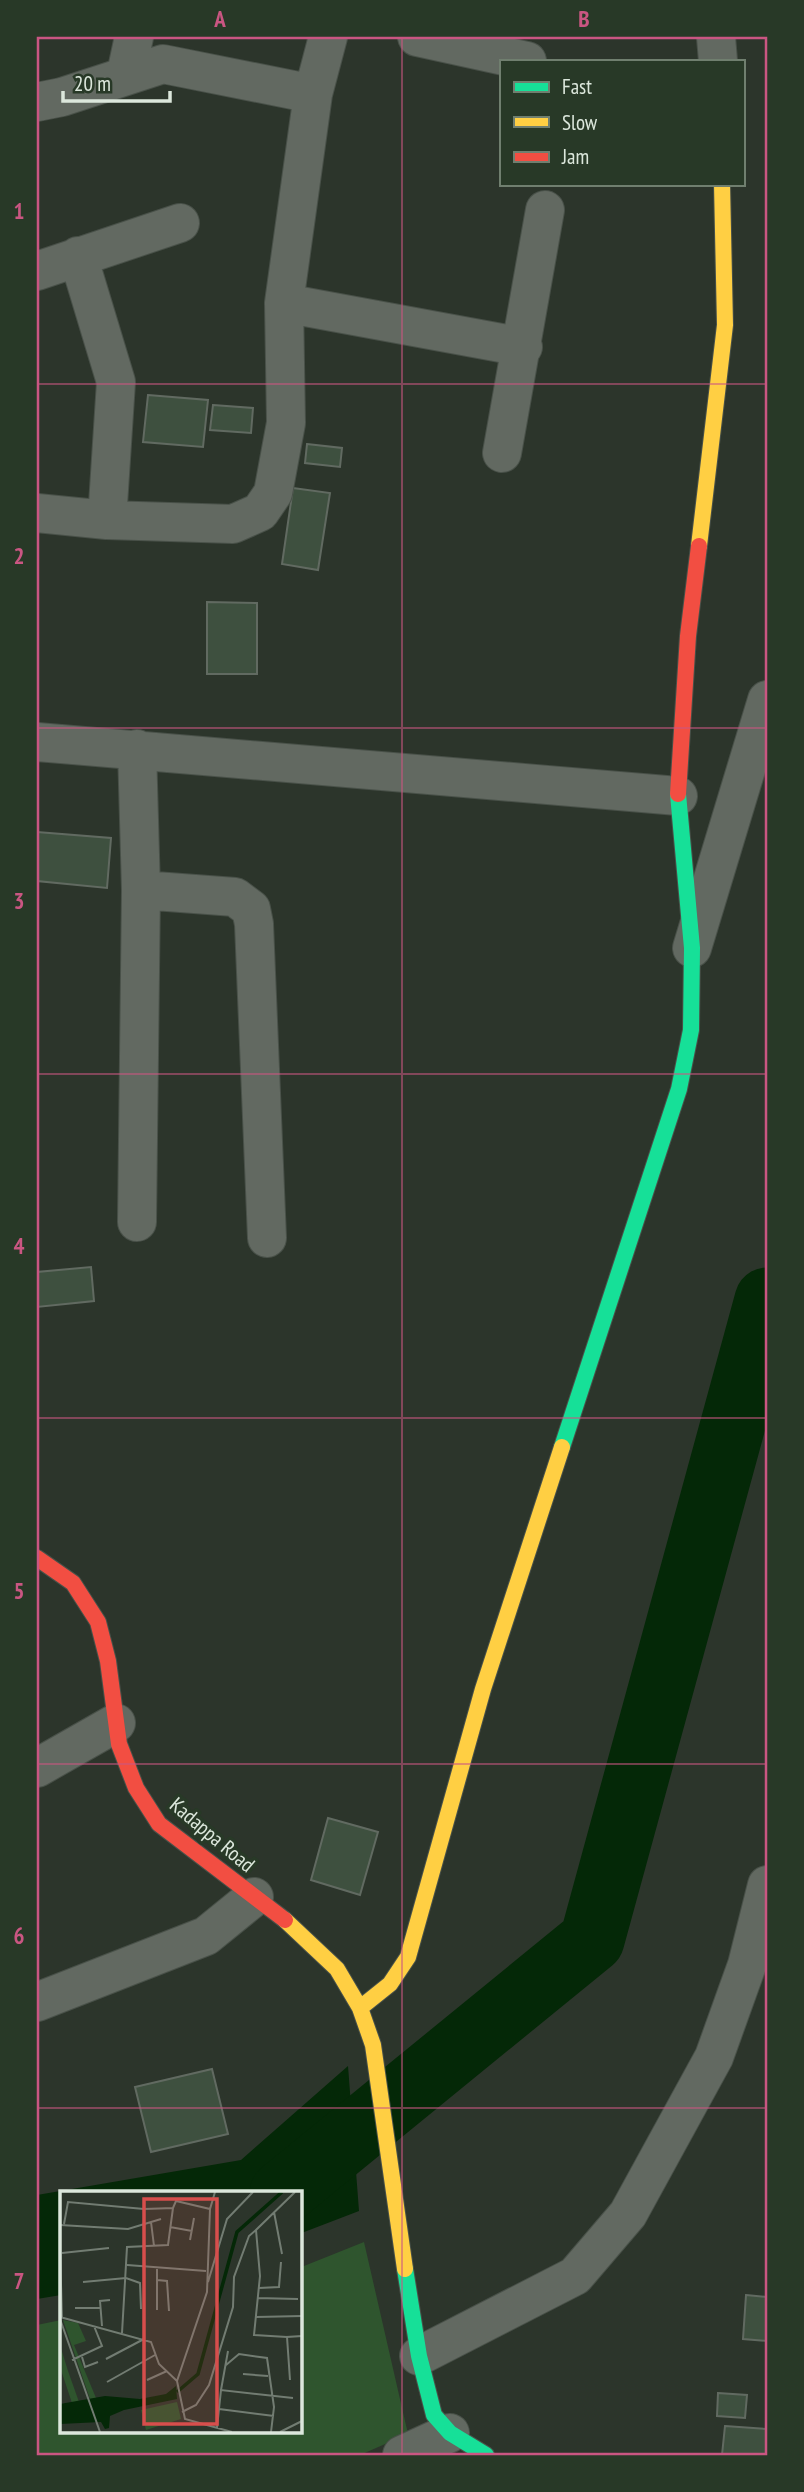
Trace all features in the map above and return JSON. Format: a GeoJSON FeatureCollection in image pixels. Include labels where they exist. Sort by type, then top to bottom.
{"type":"FeatureCollection","features":[{"type":"Feature","properties":{"kind":"street"},"geometry":{"type":"LineString","coordinates":[[126,74],[134,37]]}},
{"type":"Feature","properties":{"kind":"street"},"geometry":{"type":"LineString","coordinates":[[37,513],[107,520],[233,524],[260,512],[273,493],[286,423],[284,303],[313,94],[328,37]]}},
{"type":"Feature","properties":{"kind":"street"},"geometry":{"type":"LineString","coordinates":[[417,37],[522,60]]}},
{"type":"Feature","properties":{"kind":"street"},"geometry":{"type":"LineString","coordinates":[[716,37],[718,60]]}},
{"type":"Feature","properties":{"kind":"street"},"geometry":{"type":"LineString","coordinates":[[37,102],[62,97],[163,64],[313,94]]}},
{"type":"Feature","properties":{"kind":"street"},"geometry":{"type":"LineString","coordinates":[[360,2008],[390,1984],[408,1957],[482,1689],[679,1089],[691,1030],[692,948],[678,796],[688,636],[725,325],[722,186]]}},
{"type":"Feature","properties":{"kind":"street"},"geometry":{"type":"LineString","coordinates":[[502,453],[523,348],[545,210]]}},
{"type":"Feature","properties":{"kind":"street"},"geometry":{"type":"LineString","coordinates":[[37,271],[180,223]]}},
{"type":"Feature","properties":{"kind":"street"},"geometry":{"type":"LineString","coordinates":[[78,256],[116,382],[107,520]]}},
{"type":"Feature","properties":{"kind":"street"},"geometry":{"type":"LineString","coordinates":[[284,303],[523,348]]}},
{"type":"Feature","properties":{"kind":"street"},"geometry":{"type":"LineString","coordinates":[[692,948],[767,700]]}},
{"type":"Feature","properties":{"kind":"street"},"geometry":{"type":"LineString","coordinates":[[37,742],[678,796]]}},
{"type":"Feature","properties":{"kind":"street"},"geometry":{"type":"LineString","coordinates":[[137,750],[141,890],[137,1222]]}},
{"type":"Feature","properties":{"kind":"street"},"geometry":{"type":"LineString","coordinates":[[141,890],[235,897],[251,909],[254,924],[267,1238]]}},
{"type":"Feature","properties":{"kind":"street","name":"Kadappa Road"},"geometry":{"type":"LineString","coordinates":[[37,1559],[74,1583],[98,1622],[119,1744],[136,1788],[159,1824],[301,1933],[337,1969],[360,2008],[373,2045],[392,2189],[419,2356]]}},
{"type":"Feature","properties":{"kind":"street"},"geometry":{"type":"LineString","coordinates":[[37,1768],[116,1723]]}},
{"type":"Feature","properties":{"kind":"street"},"geometry":{"type":"LineString","coordinates":[[486,2455],[450,2433],[435,2416],[419,2356],[575,2276],[628,2214],[714,2057],[747,1965],[767,1885]]}},
{"type":"Feature","properties":{"kind":"street"},"geometry":{"type":"LineString","coordinates":[[37,2002],[206,1936],[254,1897]]}},
{"type":"Feature","properties":{"kind":"street"},"geometry":{"type":"LineString","coordinates":[[402,2455],[450,2433]]}},
{"type":"Feature","properties":{"kind":"shaded area"},"geometry":{"type":"Polygon","coordinates":[[[348,2066],[359,2211],[301,2233],[301,2191],[60,2191],[241,2160],[348,2066]]]}},
{"type":"Feature","properties":{"kind":"shaded area"},"geometry":{"type":"Polygon","coordinates":[[[60,2191],[60,2295],[37,2299],[37,2195],[60,2191]]]}},
{"type":"Feature","properties":{"kind":"shaded area"},"geometry":{"type":"Polygon","coordinates":[[[364,2242],[408,2434],[360,2455],[37,2455],[37,2325],[60,2320],[60,2432],[301,2432],[301,2267],[364,2242]]]}},
{"type":"Feature","properties":{"kind":"building"},"geometry":{"type":"Polygon","coordinates":[[[148,395],[208,400],[203,447],[143,442],[148,395]]]}},
{"type":"Feature","properties":{"kind":"building"},"geometry":{"type":"Polygon","coordinates":[[[213,405],[253,408],[251,433],[210,430],[213,405]]]}},
{"type":"Feature","properties":{"kind":"building"},"geometry":{"type":"Polygon","coordinates":[[[307,444],[342,448],[340,467],[305,463],[307,444]]]}},
{"type":"Feature","properties":{"kind":"building"},"geometry":{"type":"Polygon","coordinates":[[[293,488],[330,493],[318,570],[282,564],[293,488]]]}},
{"type":"Feature","properties":{"kind":"building"},"geometry":{"type":"Polygon","coordinates":[[[207,602],[257,603],[257,674],[207,674],[207,602]]]}},
{"type":"Feature","properties":{"kind":"building"},"geometry":{"type":"Polygon","coordinates":[[[37,832],[111,838],[107,888],[37,881],[37,832]]]}},
{"type":"Feature","properties":{"kind":"building"},"geometry":{"type":"Polygon","coordinates":[[[91,1267],[94,1301],[37,1307],[37,1272],[91,1267]]]}},
{"type":"Feature","properties":{"kind":"building"},"geometry":{"type":"Polygon","coordinates":[[[328,1818],[378,1832],[360,1895],[311,1880],[328,1818]]]}},
{"type":"Feature","properties":{"kind":"building"},"geometry":{"type":"Polygon","coordinates":[[[212,2069],[228,2134],[151,2152],[135,2087],[212,2069]]]}},
{"type":"Feature","properties":{"kind":"building"},"geometry":{"type":"Polygon","coordinates":[[[746,2295],[767,2297],[767,2341],[743,2339],[746,2295]]]}},
{"type":"Feature","properties":{"kind":"building"},"geometry":{"type":"Polygon","coordinates":[[[718,2393],[747,2395],[745,2418],[717,2416],[718,2393]]]}},
{"type":"Feature","properties":{"kind":"building"},"geometry":{"type":"Polygon","coordinates":[[[725,2426],[767,2429],[767,2455],[722,2455],[725,2426]]]}},
{"type":"Feature","properties":{"kind":"waterway"},"geometry":{"type":"LineString","coordinates":[[284,2191],[592,1940],[767,1300]]}},
{"type":"Feature","properties":{"kind":"traffic: fast"},"geometry":{"type":"LineString","coordinates":[[562,1447],[679,1089],[691,1030],[692,948],[678,794]]}},
{"type":"Feature","properties":{"kind":"traffic: fast"},"geometry":{"type":"LineString","coordinates":[[405,2269],[419,2356],[434,2415],[450,2433],[486,2455]]}},
{"type":"Feature","properties":{"kind":"traffic: slow"},"geometry":{"type":"LineString","coordinates":[[699,546],[725,325],[722,186]]}},
{"type":"Feature","properties":{"kind":"traffic: slow"},"geometry":{"type":"LineString","coordinates":[[360,2008],[390,1984],[408,1957],[483,1689],[562,1447]]}},
{"type":"Feature","properties":{"kind":"traffic: slow"},"geometry":{"type":"LineString","coordinates":[[285,1920],[337,1969],[360,2008],[373,2045],[405,2269]]}},
{"type":"Feature","properties":{"kind":"traffic: jam"},"geometry":{"type":"LineString","coordinates":[[678,794],[688,636],[699,546]]}},
{"type":"Feature","properties":{"kind":"traffic: jam"},"geometry":{"type":"LineString","coordinates":[[37,1558],[73,1583],[98,1622],[108,1661],[119,1744],[136,1788],[159,1824],[285,1920]]}}]}
